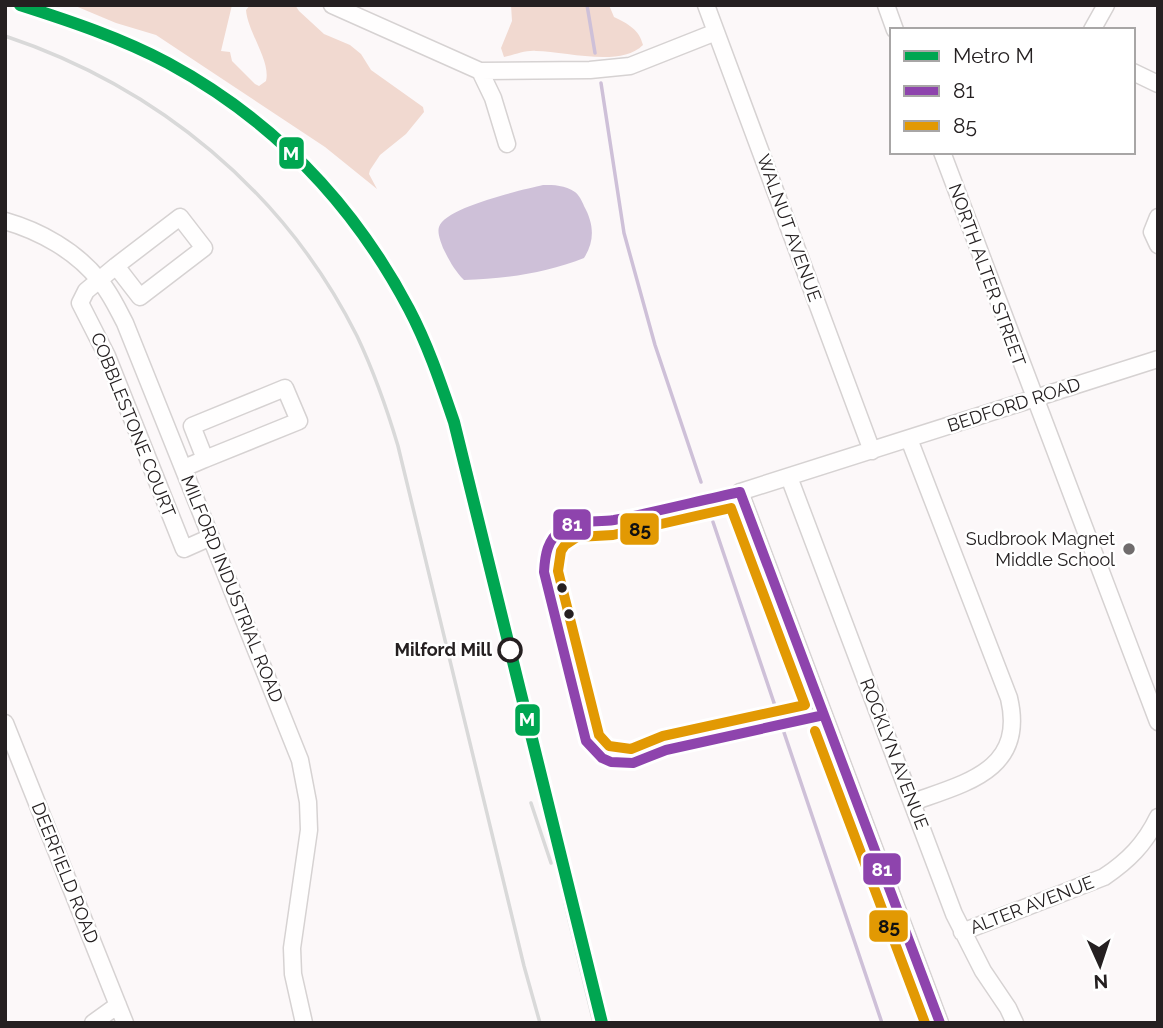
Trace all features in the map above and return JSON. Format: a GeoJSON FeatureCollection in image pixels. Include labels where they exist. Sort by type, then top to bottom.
{"type":"FeatureCollection","features":[{"type":"Feature","properties":{"kind":"street"},"geometry":{"type":"LineString","coordinates":[[332,5],[480,71],[590,70],[630,65],[716,32]]}},
{"type":"Feature","properties":{"kind":"street","name":"WALNUT AVENUE"},"geometry":{"type":"LineString","coordinates":[[706,5],[872,452]]}},
{"type":"Feature","properties":{"kind":"street"},"geometry":{"type":"LineString","coordinates":[[886,5],[894,28]]}},
{"type":"Feature","properties":{"kind":"street"},"geometry":{"type":"LineString","coordinates":[[1093,28],[1106,5]]}},
{"type":"Feature","properties":{"kind":"street"},"geometry":{"type":"LineString","coordinates":[[480,71],[493,98],[507,144]]}},
{"type":"Feature","properties":{"kind":"street"},"geometry":{"type":"LineString","coordinates":[[1135,73],[1158,84]]}},
{"type":"Feature","properties":{"kind":"street","name":"NORTH ALTER STREET"},"geometry":{"type":"LineString","coordinates":[[943,154],[1033,397]]}},
{"type":"Feature","properties":{"kind":"street"},"geometry":{"type":"LineString","coordinates":[[1158,217],[1152,232],[1158,245]]}},
{"type":"Feature","properties":{"kind":"street"},"geometry":{"type":"LineString","coordinates":[[99,279],[116,266],[180,218],[204,248],[140,297],[116,266]]}},
{"type":"Feature","properties":{"kind":"street","name":"MILFORD INDUSTRIAL ROAD"},"geometry":{"type":"LineString","coordinates":[[5,220],[52,241],[83,264],[99,279],[125,323],[300,761],[306,784],[309,830],[292,948],[293,974],[304,1023]]}},
{"type":"Feature","properties":{"kind":"street","name":"COBBLESTONE COURT"},"geometry":{"type":"LineString","coordinates":[[99,279],[81,298],[81,307],[107,356],[184,548],[211,537]]}},
{"type":"Feature","properties":{"kind":"street","name":"BEDFORD ROAD"},"geometry":{"type":"LineString","coordinates":[[940,1023],[740,492],[1158,359]]}},
{"type":"Feature","properties":{"kind":"street"},"geometry":{"type":"LineString","coordinates":[[184,468],[299,421],[285,388],[192,426],[205,459]]}},
{"type":"Feature","properties":{"kind":"street"},"geometry":{"type":"LineString","coordinates":[[1033,397],[1158,722]]}},
{"type":"Feature","properties":{"kind":"street"},"geometry":{"type":"LineString","coordinates":[[909,439],[1009,698],[1013,723],[1008,745],[991,769],[964,784],[913,802]]}},
{"type":"Feature","properties":{"kind":"street","name":"ROCKLYN AVENUE"},"geometry":{"type":"LineString","coordinates":[[789,477],[962,932],[1015,1023]]}},
{"type":"Feature","properties":{"kind":"street","name":"DEERFIELD ROAD"},"geometry":{"type":"LineString","coordinates":[[5,723],[125,1023]]}},
{"type":"Feature","properties":{"kind":"street","name":"ALTER AVENUE"},"geometry":{"type":"LineString","coordinates":[[962,932],[1104,877],[1122,865],[1137,850],[1158,817]]}},
{"type":"Feature","properties":{"kind":"street"},"geometry":{"type":"LineString","coordinates":[[93,1023],[118,1005]]}},
{"type":"Feature","properties":{"kind":"shaded area"},"geometry":{"type":"Polygon","coordinates":[[[73,5],[232,5],[221,51],[230,52],[232,61],[259,86],[266,81],[267,73],[246,10],[250,5],[295,5],[324,34],[350,45],[361,54],[371,70],[423,107],[424,112],[406,134],[380,155],[370,170],[369,174],[377,189],[325,147],[156,35],[116,23],[73,5]]]}},
{"type":"Feature","properties":{"kind":"shaded area"},"geometry":{"type":"Polygon","coordinates":[[[511,5],[609,5],[614,17],[636,31],[643,45],[621,56],[592,57],[532,51],[504,57],[501,48],[512,21],[511,5]]]}},
{"type":"Feature","properties":{"kind":"shaded area"},"geometry":{"type":"Polygon","coordinates":[[[543,185],[567,188],[581,200],[590,219],[592,232],[584,258],[525,274],[464,280],[452,265],[440,240],[439,227],[444,220],[485,200],[543,185]]]}},
{"type":"Feature","properties":{"kind":"waterway"},"geometry":{"type":"LineString","coordinates":[[587,5],[595,53]]}},
{"type":"Feature","properties":{"kind":"waterway"},"geometry":{"type":"LineString","coordinates":[[601,83],[624,233],[655,345],[701,482]]}},
{"type":"Feature","properties":{"kind":"waterway"},"geometry":{"type":"LineString","coordinates":[[713,522],[882,1023]]}},
{"type":"Feature","properties":{"kind":"railway"},"geometry":{"type":"LineString","coordinates":[[5,36],[61,58],[114,84],[165,115],[211,151],[254,191],[293,236],[327,284],[357,336],[380,391],[398,446],[540,1023]]}},
{"type":"Feature","properties":{"kind":"railway"},"geometry":{"type":"LineString","coordinates":[[548,798],[565,903],[594,1023]]}},
{"type":"Feature","properties":{"kind":"railway"},"geometry":{"type":"LineString","coordinates":[[531,803],[551,863]]}},
{"type":"Feature","properties":{"kind":"metro line","name":"M"},"geometry":{"type":"LineString","coordinates":[[20,5],[95,31],[150,54],[206,86],[242,111],[276,138],[307,168],[336,200],[387,270],[428,351],[454,422],[602,1023]]}},
{"type":"Feature","properties":{"kind":"transit line","name":"81"},"geometry":{"type":"LineString","coordinates":[[740,492],[824,715],[666,750],[633,763],[611,762],[602,758],[586,741],[544,572],[550,543],[557,533],[575,523],[614,520],[740,492]]}},
{"type":"Feature","properties":{"kind":"transit line","name":"85"},"geometry":{"type":"LineString","coordinates":[[731,508],[805,705],[663,736],[631,749],[609,746],[599,735],[558,571],[561,551],[577,537],[613,535],[731,508]]}},
{"type":"Feature","properties":{"kind":"transit line","name":"81"},"geometry":{"type":"LineString","coordinates":[[824,715],[940,1023]]}},
{"type":"Feature","properties":{"kind":"transit line","name":"85"},"geometry":{"type":"LineString","coordinates":[[815,731],[925,1023]]}},
{"type":"Feature","properties":{"kind":"place","name":"Sudbrook Magnet Middle School"},"geometry":{"type":"Point","coordinates":[1129,549]}},
{"type":"Feature","properties":{"kind":"place","name":"Milford Mill"},"geometry":{"type":"Point","coordinates":[510,650]}}]}
